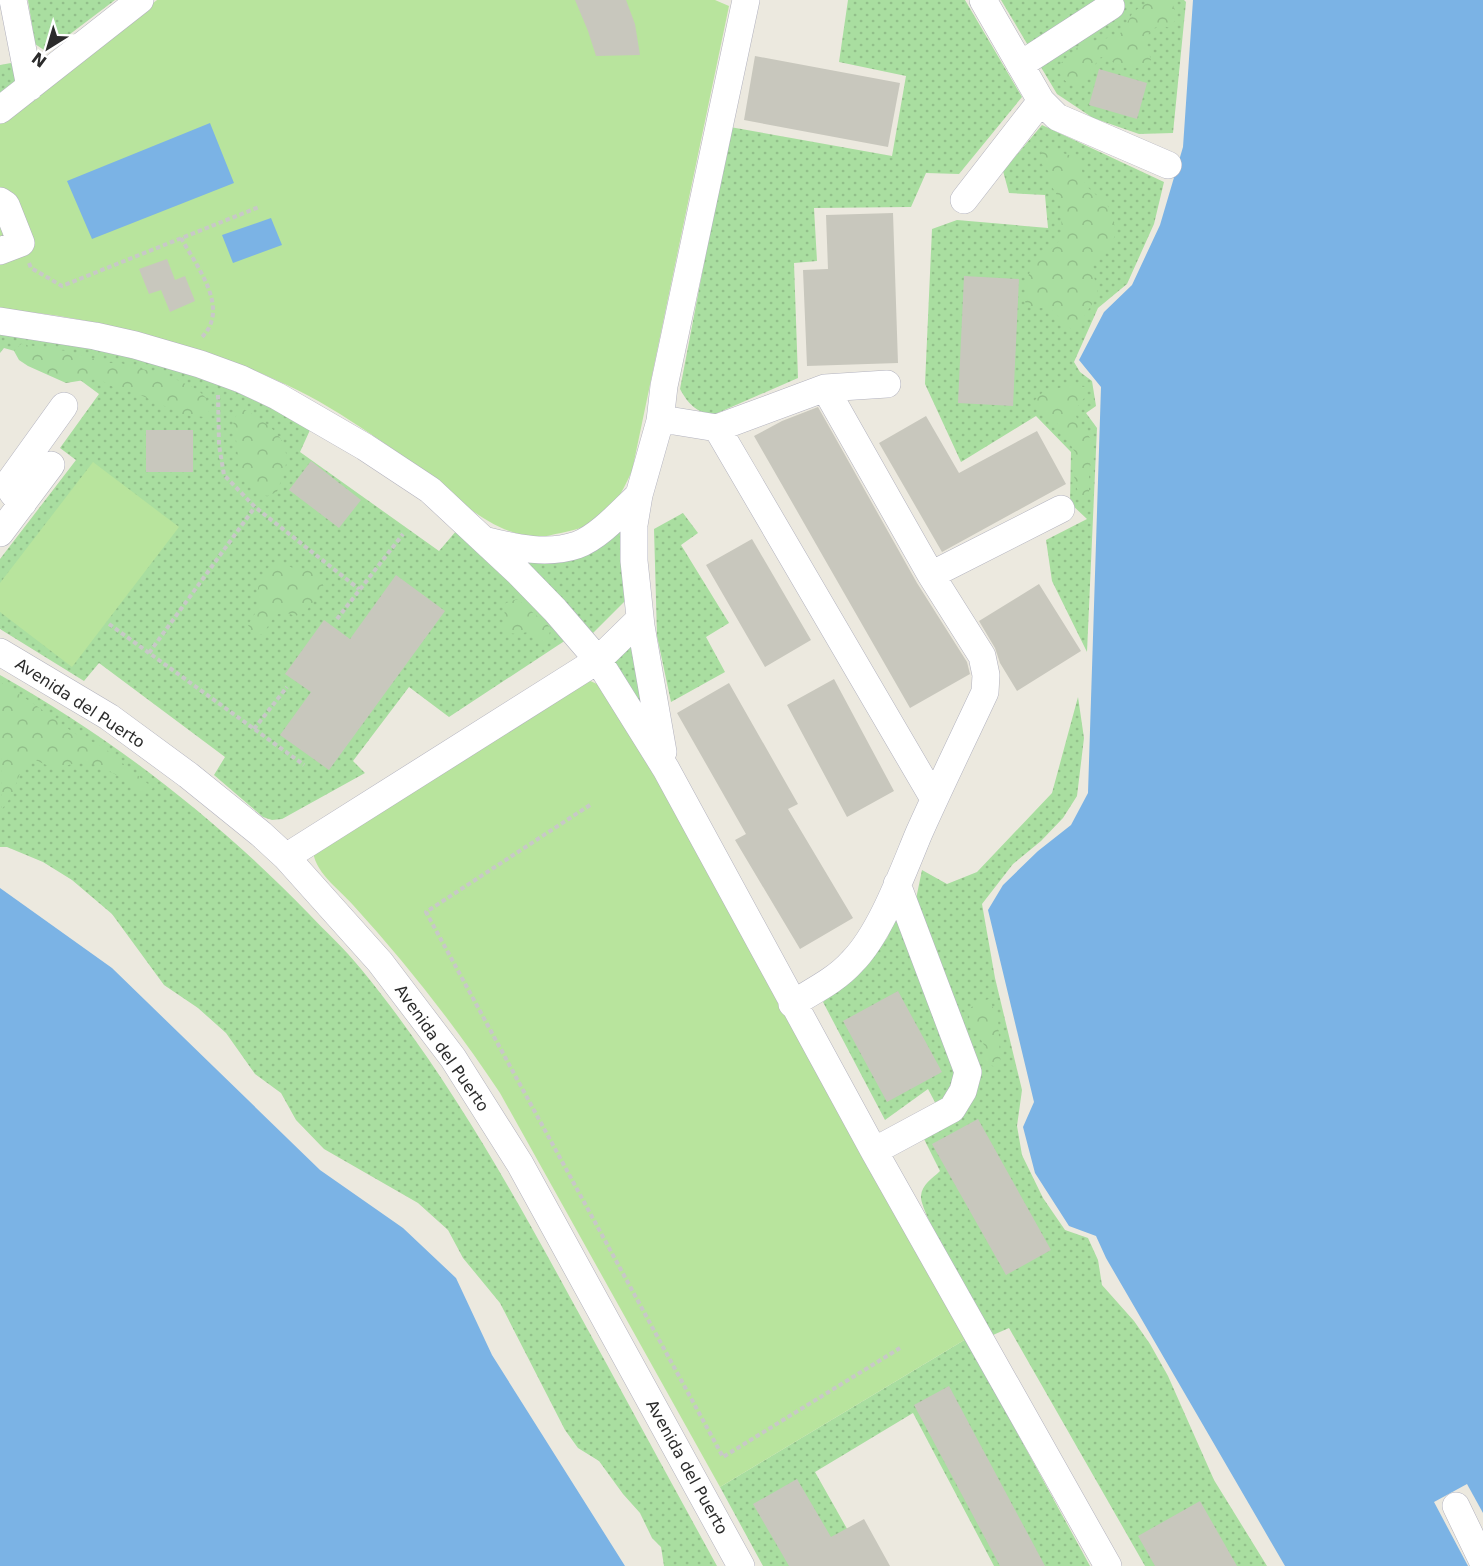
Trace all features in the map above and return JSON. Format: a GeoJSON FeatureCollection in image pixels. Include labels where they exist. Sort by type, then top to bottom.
{"type":"FeatureCollection","features":[{"type":"Feature","properties":{"kind":"street"},"geometry":{"type":"LineString","coordinates":[[13,0],[11,48],[30,87]]}},
{"type":"Feature","properties":{"kind":"street"},"geometry":{"type":"LineString","coordinates":[[0,110],[140,0]]}},
{"type":"Feature","properties":{"kind":"street"},"geometry":{"type":"LineString","coordinates":[[666,769],[640,619],[634,561],[634,525],[639,495],[660,421],[663,386],[746,0]]}},
{"type":"Feature","properties":{"kind":"street"},"geometry":{"type":"LineString","coordinates":[[983,0],[1041,101],[1057,117],[1168,165]]}},
{"type":"Feature","properties":{"kind":"street"},"geometry":{"type":"LineString","coordinates":[[1020,65],[1111,6]]}},
{"type":"Feature","properties":{"kind":"street"},"geometry":{"type":"LineString","coordinates":[[964,200],[1041,101]]}},
{"type":"Feature","properties":{"kind":"street"},"geometry":{"type":"LineString","coordinates":[[0,201],[6,205],[10,247]]}},
{"type":"Feature","properties":{"kind":"street"},"geometry":{"type":"LineString","coordinates":[[0,321],[95,336],[200,364],[241,379],[314,416],[430,490],[487,541],[555,610],[598,660],[666,769],[874,1152],[1108,1566]]}},
{"type":"Feature","properties":{"kind":"street"},"geometry":{"type":"LineString","coordinates":[[660,421],[717,428],[825,388],[887,384]]}},
{"type":"Feature","properties":{"kind":"street"},"geometry":{"type":"LineString","coordinates":[[792,1004],[833,979],[852,962],[868,941],[897,884],[985,692],[986,675],[982,656],[931,574],[825,388]]}},
{"type":"Feature","properties":{"kind":"street"},"geometry":{"type":"LineString","coordinates":[[23,503],[9,488],[10,481],[64,406]]}},
{"type":"Feature","properties":{"kind":"street"},"geometry":{"type":"LineString","coordinates":[[717,428],[934,799]]}},
{"type":"Feature","properties":{"kind":"street"},"geometry":{"type":"LineString","coordinates":[[0,533],[51,465]]}},
{"type":"Feature","properties":{"kind":"street"},"geometry":{"type":"LineString","coordinates":[[487,541],[523,549],[554,550],[577,545],[601,530],[639,495]]}},
{"type":"Feature","properties":{"kind":"street"},"geometry":{"type":"LineString","coordinates":[[931,574],[1061,508]]}},
{"type":"Feature","properties":{"kind":"street"},"geometry":{"type":"LineString","coordinates":[[286,857],[598,660],[640,619]]}},
{"type":"Feature","properties":{"kind":"street","name":"Avenida del Puerto"},"geometry":{"type":"LineString","coordinates":[[0,652],[109,717],[188,775],[286,857],[380,962],[453,1058],[520,1164],[741,1566]]}},
{"type":"Feature","properties":{"kind":"street"},"geometry":{"type":"LineString","coordinates":[[874,1152],[952,1108],[963,1091],[968,1072],[897,884]]}},
{"type":"Feature","properties":{"kind":"street"},"geometry":{"type":"LineString","coordinates":[[1456,1506],[1483,1562]]}},
{"type":"Feature","properties":{"kind":"path"},"geometry":{"type":"LineString","coordinates":[[10,247],[31,268],[62,286],[259,207]]}},
{"type":"Feature","properties":{"kind":"path"},"geometry":{"type":"LineString","coordinates":[[181,238],[212,296],[214,316],[205,335],[198,341]]}},
{"type":"Feature","properties":{"kind":"path"},"geometry":{"type":"LineString","coordinates":[[218,393],[219,445],[224,475],[255,507],[359,589]]}},
{"type":"Feature","properties":{"kind":"path"},"geometry":{"type":"LineString","coordinates":[[149,653],[255,507]]}},
{"type":"Feature","properties":{"kind":"path"},"geometry":{"type":"LineString","coordinates":[[337,619],[403,534]]}},
{"type":"Feature","properties":{"kind":"path"},"geometry":{"type":"LineString","coordinates":[[109,624],[304,765]]}},
{"type":"Feature","properties":{"kind":"path"},"geometry":{"type":"LineString","coordinates":[[254,729],[287,687]]}},
{"type":"Feature","properties":{"kind":"path"},"geometry":{"type":"LineString","coordinates":[[590,805],[426,912],[723,1457],[900,1348]]}},
{"type":"Feature","properties":{"kind":"green space"},"geometry":{"type":"Polygon","coordinates":[[[28,0],[115,0],[49,50],[44,50],[35,44],[28,0]]]}},
{"type":"Feature","properties":{"kind":"green space"},"geometry":{"type":"Polygon","coordinates":[[[157,0],[715,0],[729,6],[632,471],[620,495],[606,513],[597,520],[575,530],[541,537],[503,529],[472,510],[415,465],[368,432],[318,401],[274,379],[204,352],[118,328],[59,316],[0,310],[0,123],[157,0]]]}},
{"type":"Feature","properties":{"kind":"green space"},"geometry":{"type":"Polygon","coordinates":[[[848,0],[965,0],[1022,97],[959,174],[926,173],[911,207],[814,208],[817,261],[794,263],[798,378],[713,415],[707,414],[693,406],[680,389],[730,127],[892,156],[906,76],[839,62],[848,0]]]}},
{"type":"Feature","properties":{"kind":"green space"},"geometry":{"type":"Polygon","coordinates":[[[1001,0],[1184,0],[1186,2],[1173,133],[1139,134],[1093,118],[1057,94],[1001,0]]]}},
{"type":"Feature","properties":{"kind":"green space"},"geometry":{"type":"Polygon","coordinates":[[[1151,0],[1172,0],[1176,19],[1170,28],[1160,25],[1151,30],[1145,40],[1151,60],[1137,68],[1126,68],[1101,57],[1081,82],[1070,85],[1061,77],[1058,66],[1081,44],[1112,37],[1122,32],[1133,12],[1151,0]]]}},
{"type":"Feature","properties":{"kind":"green space"},"geometry":{"type":"Polygon","coordinates":[[[11,63],[18,72],[14,83],[0,93],[0,65],[11,63]]]}},
{"type":"Feature","properties":{"kind":"green space"},"geometry":{"type":"Polygon","coordinates":[[[1042,125],[1164,182],[1154,224],[1127,284],[1098,308],[1074,362],[1080,372],[1092,381],[1096,406],[1086,413],[1097,428],[1087,652],[1052,581],[1046,540],[1087,519],[1070,503],[1071,452],[1036,416],[961,462],[925,384],[932,229],[957,220],[1048,228],[1045,195],[1009,193],[1003,171],[1042,125]]]}},
{"type":"Feature","properties":{"kind":"green space"},"geometry":{"type":"Polygon","coordinates":[[[1050,149],[1072,156],[1082,164],[1085,184],[1105,202],[1112,213],[1115,226],[1111,245],[1091,267],[1098,290],[1094,301],[1075,331],[1052,310],[1041,308],[1033,310],[1025,302],[1030,271],[1041,254],[1051,249],[1059,241],[1062,231],[1060,200],[1049,182],[1049,172],[1042,164],[1040,153],[1050,149]]]}},
{"type":"Feature","properties":{"kind":"green space"},"geometry":{"type":"Polygon","coordinates":[[[0,334],[99,350],[154,363],[224,387],[289,418],[310,430],[300,452],[439,551],[457,530],[569,638],[449,717],[409,687],[353,761],[365,773],[282,819],[272,820],[263,817],[214,775],[225,757],[99,663],[84,681],[0,629],[0,559],[76,460],[60,448],[99,394],[57,363],[4,348],[0,353],[0,334]]]}},
{"type":"Feature","properties":{"kind":"green space"},"geometry":{"type":"Polygon","coordinates":[[[21,344],[66,351],[109,363],[121,363],[165,374],[198,390],[206,398],[211,408],[205,417],[184,415],[136,393],[115,388],[97,378],[66,383],[19,360],[14,351],[21,344]]]}},
{"type":"Feature","properties":{"kind":"green space"},"geometry":{"type":"Polygon","coordinates":[[[1075,384],[1085,387],[1085,397],[1078,406],[1076,416],[1092,443],[1089,495],[1080,501],[1074,476],[1075,452],[1057,423],[1038,411],[1035,400],[1043,392],[1075,384]]]}},
{"type":"Feature","properties":{"kind":"green space"},"geometry":{"type":"Polygon","coordinates":[[[242,408],[276,432],[285,448],[283,478],[277,492],[267,496],[246,482],[240,472],[234,423],[242,408]]]}},
{"type":"Feature","properties":{"kind":"green space"},"geometry":{"type":"Polygon","coordinates":[[[93,462],[179,527],[72,667],[0,612],[0,583],[93,462]]]}},
{"type":"Feature","properties":{"kind":"green space"},"geometry":{"type":"Polygon","coordinates":[[[683,513],[698,533],[681,545],[729,623],[706,637],[725,672],[671,702],[657,636],[654,529],[683,513]]]}},
{"type":"Feature","properties":{"kind":"green space"},"geometry":{"type":"Polygon","coordinates":[[[617,526],[627,536],[629,597],[593,633],[517,555],[544,564],[564,562],[617,526]]]}},
{"type":"Feature","properties":{"kind":"green space"},"geometry":{"type":"Polygon","coordinates":[[[278,561],[299,571],[310,570],[319,577],[324,587],[305,613],[295,616],[285,612],[275,615],[263,634],[252,634],[248,625],[259,607],[257,593],[260,580],[267,569],[278,561]]]}},
{"type":"Feature","properties":{"kind":"green space"},"geometry":{"type":"Polygon","coordinates":[[[517,599],[551,628],[547,642],[537,639],[528,632],[507,633],[503,623],[506,603],[517,599]]]}},
{"type":"Feature","properties":{"kind":"green space"},"geometry":{"type":"Polygon","coordinates":[[[627,634],[637,668],[644,708],[606,654],[627,634]]]}},
{"type":"Feature","properties":{"kind":"green space"},"geometry":{"type":"Polygon","coordinates":[[[0,675],[84,726],[163,783],[274,879],[361,969],[420,1047],[474,1129],[548,1256],[717,1566],[664,1566],[661,1547],[652,1538],[640,1513],[599,1461],[578,1448],[565,1430],[500,1303],[463,1258],[448,1230],[418,1203],[324,1149],[296,1120],[281,1093],[255,1074],[226,1033],[198,1008],[164,985],[112,914],[72,880],[43,862],[7,847],[0,847],[0,675]]]}},
{"type":"Feature","properties":{"kind":"green space"},"geometry":{"type":"Polygon","coordinates":[[[588,680],[597,684],[619,712],[966,1339],[720,1487],[500,1093],[430,996],[373,927],[327,879],[314,856],[313,847],[588,680]]]}},
{"type":"Feature","properties":{"kind":"green space"},"geometry":{"type":"Polygon","coordinates":[[[0,682],[74,733],[103,747],[153,788],[143,795],[106,769],[89,763],[80,762],[54,767],[34,759],[22,768],[11,797],[2,809],[0,682]]]}},
{"type":"Feature","properties":{"kind":"green space"},"geometry":{"type":"Polygon","coordinates":[[[1078,697],[1084,738],[1077,796],[1063,818],[1041,841],[1013,864],[982,904],[995,978],[1022,1090],[1017,1126],[1022,1155],[1043,1198],[1065,1230],[1088,1238],[1098,1260],[1102,1285],[1134,1321],[1150,1344],[1168,1376],[1214,1480],[1267,1566],[1145,1566],[1009,1328],[993,1335],[940,1242],[923,1206],[921,1196],[923,1188],[940,1171],[923,1137],[965,1099],[916,899],[922,870],[947,884],[977,872],[1052,793],[1078,697]]]}},
{"type":"Feature","properties":{"kind":"green space"},"geometry":{"type":"Polygon","coordinates":[[[898,913],[959,1073],[938,1108],[928,1089],[885,1120],[823,1002],[873,957],[887,938],[898,913]]]}},
{"type":"Feature","properties":{"kind":"green space"},"geometry":{"type":"Polygon","coordinates":[[[989,999],[998,1018],[1000,1059],[998,1069],[984,1061],[987,1050],[969,1020],[970,1008],[989,999]]]}},
{"type":"Feature","properties":{"kind":"green space"},"geometry":{"type":"Polygon","coordinates":[[[966,1339],[1090,1566],[994,1566],[913,1413],[815,1472],[868,1566],[763,1566],[720,1487],[966,1339]]]}},
{"type":"Feature","properties":{"kind":"water"},"geometry":{"type":"Polygon","coordinates":[[[1193,0],[1483,0],[1483,1566],[1285,1566],[1106,1258],[1096,1236],[1069,1226],[1035,1173],[1023,1127],[1034,1102],[988,910],[1003,885],[1038,851],[1071,825],[1088,793],[1101,387],[1079,360],[1104,312],[1132,285],[1160,225],[1183,147],[1193,0]]]}},
{"type":"Feature","properties":{"kind":"water"},"geometry":{"type":"Polygon","coordinates":[[[210,123],[234,183],[92,239],[67,181],[210,123]]]}},
{"type":"Feature","properties":{"kind":"water"},"geometry":{"type":"Polygon","coordinates":[[[271,218],[282,245],[233,263],[222,235],[271,218]]]}},
{"type":"Feature","properties":{"kind":"water"},"geometry":{"type":"Polygon","coordinates":[[[0,888],[112,968],[320,1170],[403,1228],[456,1278],[492,1355],[625,1566],[0,1566],[0,888]]]}},
{"type":"Feature","properties":{"kind":"pier"},"geometry":{"type":"Polygon","coordinates":[[[1467,1484],[1483,1513],[1483,1566],[1468,1566],[1434,1502],[1467,1484]]]}},
{"type":"Feature","properties":{"kind":"building"},"geometry":{"type":"Polygon","coordinates":[[[575,0],[626,0],[635,24],[640,55],[596,56],[575,0]]]}},
{"type":"Feature","properties":{"kind":"building"},"geometry":{"type":"Polygon","coordinates":[[[755,56],[900,83],[888,147],[744,120],[755,56]]]}},
{"type":"Feature","properties":{"kind":"building"},"geometry":{"type":"Polygon","coordinates":[[[1099,69],[1147,83],[1137,119],[1089,105],[1099,69]]]}},
{"type":"Feature","properties":{"kind":"building"},"geometry":{"type":"Polygon","coordinates":[[[893,213],[898,363],[807,366],[803,270],[828,269],[826,215],[893,213]]]}},
{"type":"Feature","properties":{"kind":"building"},"geometry":{"type":"Polygon","coordinates":[[[167,259],[175,280],[185,276],[195,301],[170,312],[161,290],[149,294],[139,269],[167,259]]]}},
{"type":"Feature","properties":{"kind":"building"},"geometry":{"type":"Polygon","coordinates":[[[964,276],[1019,279],[1013,406],[958,403],[964,276]]]}},
{"type":"Feature","properties":{"kind":"building"},"geometry":{"type":"Polygon","coordinates":[[[818,407],[917,583],[967,662],[970,674],[910,708],[754,436],[782,421],[818,407]]]}},
{"type":"Feature","properties":{"kind":"building"},"geometry":{"type":"Polygon","coordinates":[[[926,416],[959,473],[1037,431],[1066,484],[942,552],[879,443],[926,416]]]}},
{"type":"Feature","properties":{"kind":"building"},"geometry":{"type":"Polygon","coordinates":[[[146,430],[193,430],[193,472],[146,472],[146,430]]]}},
{"type":"Feature","properties":{"kind":"building"},"geometry":{"type":"Polygon","coordinates":[[[311,461],[361,500],[339,528],[289,490],[311,461]]]}},
{"type":"Feature","properties":{"kind":"building"},"geometry":{"type":"Polygon","coordinates":[[[752,539],[811,640],[765,667],[706,565],[752,539]]]}},
{"type":"Feature","properties":{"kind":"building"},"geometry":{"type":"Polygon","coordinates":[[[396,575],[445,611],[329,770],[280,735],[311,692],[285,674],[324,620],[350,639],[396,575]]]}},
{"type":"Feature","properties":{"kind":"building"},"geometry":{"type":"Polygon","coordinates":[[[1039,584],[1081,651],[1017,691],[979,621],[1039,584]]]}},
{"type":"Feature","properties":{"kind":"building"},"geometry":{"type":"Polygon","coordinates":[[[834,679],[894,791],[847,817],[787,705],[834,679]]]}},
{"type":"Feature","properties":{"kind":"building"},"geometry":{"type":"Polygon","coordinates":[[[729,683],[798,804],[788,809],[853,918],[800,949],[735,840],[746,834],[677,713],[729,683]]]}},
{"type":"Feature","properties":{"kind":"building"},"geometry":{"type":"Polygon","coordinates":[[[898,991],[942,1072],[887,1102],[843,1021],[898,991]]]}},
{"type":"Feature","properties":{"kind":"building"},"geometry":{"type":"Polygon","coordinates":[[[978,1119],[1051,1250],[1006,1275],[932,1144],[978,1119]]]}},
{"type":"Feature","properties":{"kind":"building"},"geometry":{"type":"Polygon","coordinates":[[[949,1386],[1045,1566],[1000,1566],[914,1405],[949,1386]]]}},
{"type":"Feature","properties":{"kind":"building"},"geometry":{"type":"Polygon","coordinates":[[[797,1479],[831,1537],[864,1519],[890,1566],[789,1566],[753,1504],[797,1479]]]}},
{"type":"Feature","properties":{"kind":"building"},"geometry":{"type":"Polygon","coordinates":[[[1200,1501],[1237,1566],[1155,1566],[1138,1536],[1200,1501]]]}}]}
